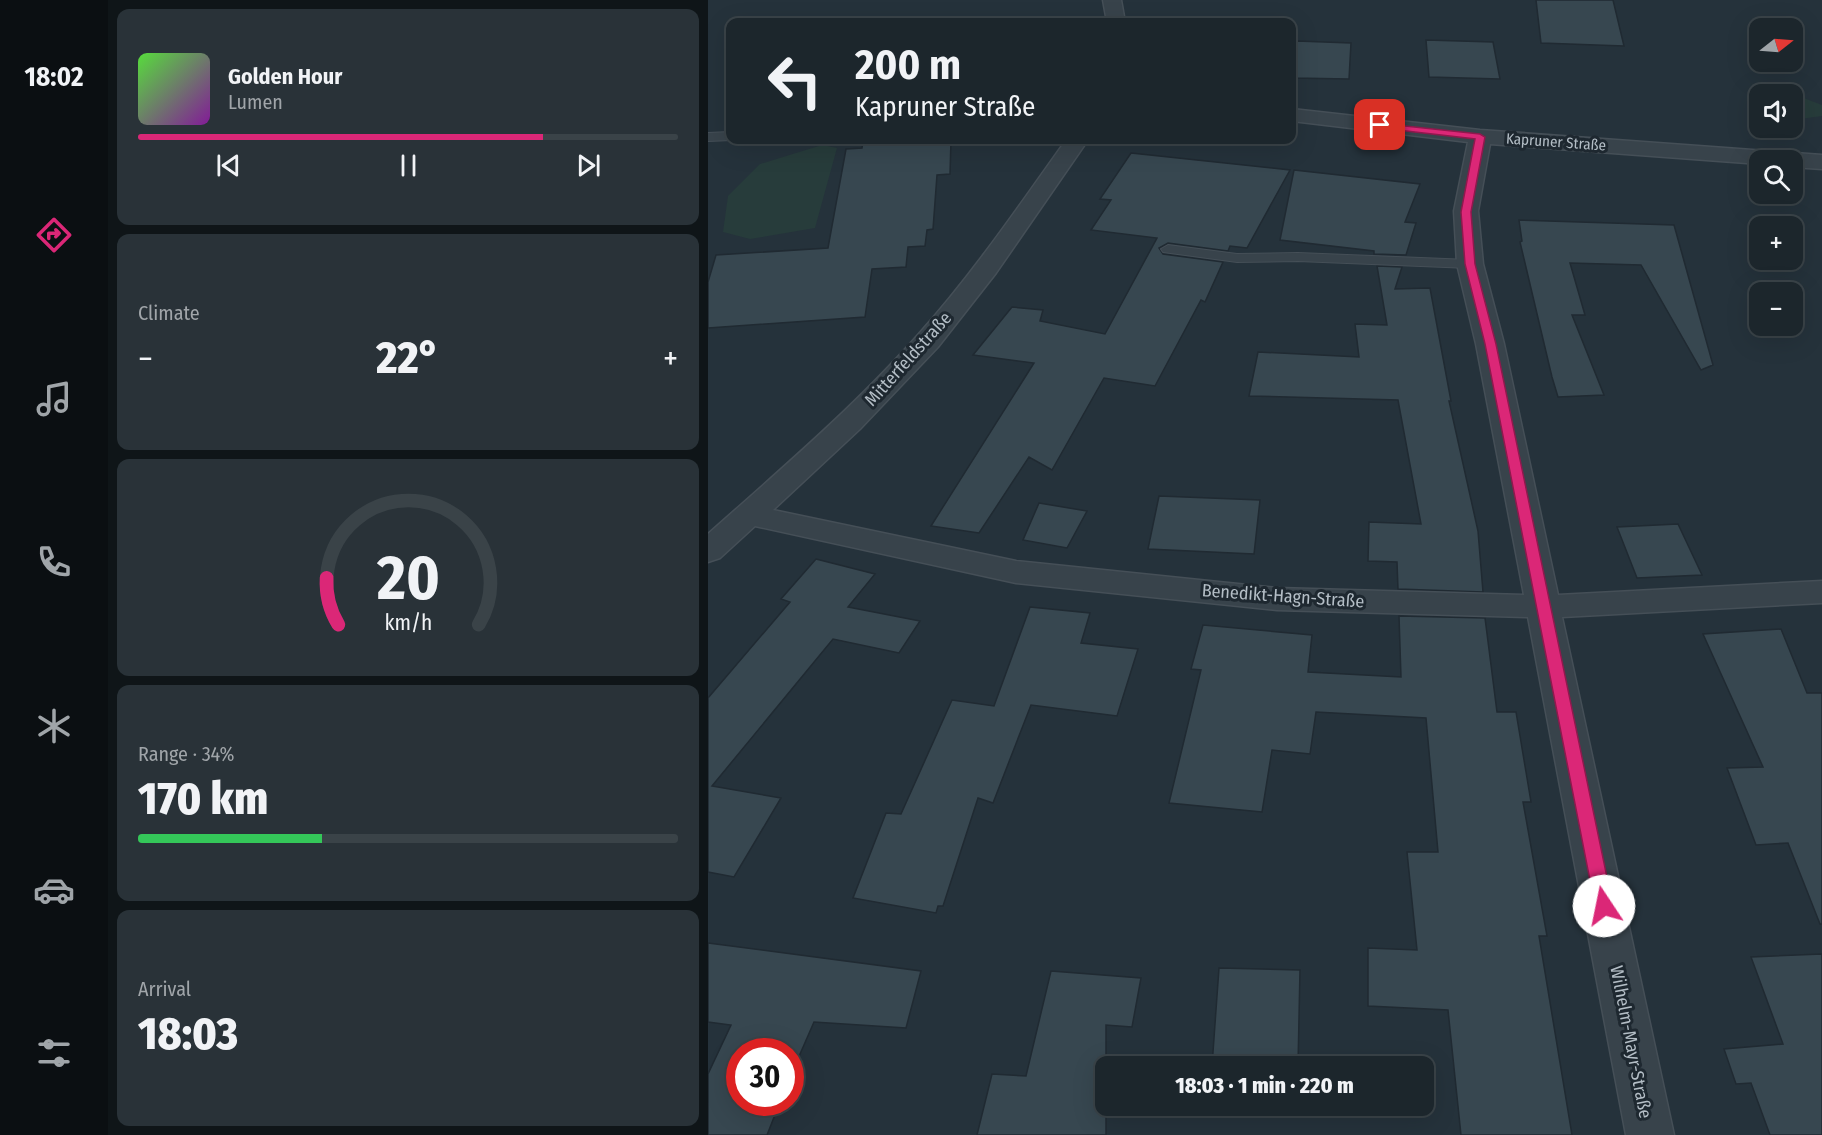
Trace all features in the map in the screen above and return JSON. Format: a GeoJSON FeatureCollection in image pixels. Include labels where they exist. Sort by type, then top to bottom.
{"type":"FeatureCollection","features":[{"type":"Feature","properties":{"kind":"street"},"geometry":{"type":"LineString","coordinates":[[1112,0],[1115,18]]}},
{"type":"Feature","properties":{"kind":"street","name":"Kapruner Straße"},"geometry":{"type":"LineString","coordinates":[[1296,115],[1480,137],[1822,162]]}},
{"type":"Feature","properties":{"kind":"street","name":"Wilhelm-Mayr-Straße"},"geometry":{"type":"LineString","coordinates":[[1480,137],[1466,212],[1470,264],[1490,344],[1650,1135]]}},
{"type":"Feature","properties":{"kind":"street","name":"Mitterfeldstraße"},"geometry":{"type":"LineString","coordinates":[[723,534],[877,395],[929,340],[988,264],[1074,144]]}},
{"type":"Feature","properties":{"kind":"street","name":"Benedikt-Hagn-Straße"},"geometry":{"type":"LineString","coordinates":[[723,534],[1016,572],[1277,599],[1588,606],[1822,592]]}},
{"type":"Feature","properties":{"kind":"lane"},"geometry":{"type":"LineString","coordinates":[[708,137],[726,136]]}},
{"type":"Feature","properties":{"kind":"lane"},"geometry":{"type":"LineString","coordinates":[[1168,249],[1237,258],[1298,257],[1470,264]]}},
{"type":"Feature","properties":{"kind":"green space"},"geometry":{"type":"Polygon","coordinates":[[[1803,98],[1822,105],[1822,116],[1803,119],[1803,98]]]}},
{"type":"Feature","properties":{"kind":"green space"},"geometry":{"type":"Polygon","coordinates":[[[822,145],[837,148],[815,228],[750,239],[723,232],[728,196],[760,164],[822,145]]]}},
{"type":"Feature","properties":{"kind":"building"},"geometry":{"type":"Polygon","coordinates":[[[1536,0],[1613,0],[1624,46],[1541,43],[1536,0]]]}},
{"type":"Feature","properties":{"kind":"building"},"geometry":{"type":"Polygon","coordinates":[[[1426,40],[1493,42],[1500,79],[1429,77],[1426,40]]]}},
{"type":"Feature","properties":{"kind":"building"},"geometry":{"type":"Polygon","coordinates":[[[1297,41],[1351,43],[1349,79],[1296,78],[1297,41]]]}},
{"type":"Feature","properties":{"kind":"building"},"geometry":{"type":"Polygon","coordinates":[[[862,144],[951,144],[950,174],[937,175],[933,229],[927,230],[925,246],[908,247],[906,267],[872,269],[865,317],[708,328],[708,282],[716,255],[828,248],[846,149],[862,148],[862,144]]]}},
{"type":"Feature","properties":{"kind":"building"},"geometry":{"type":"Polygon","coordinates":[[[1131,153],[1290,170],[1247,248],[1230,246],[1228,251],[1168,243],[1159,248],[1163,254],[1223,262],[1205,302],[1201,300],[1155,386],[1104,378],[1052,470],[1029,457],[979,533],[931,526],[1034,363],[973,355],[1012,307],[1043,310],[1040,321],[1105,334],[1157,238],[1091,230],[1111,200],[1100,199],[1131,153]]]}},
{"type":"Feature","properties":{"kind":"building"},"geometry":{"type":"Polygon","coordinates":[[[1294,170],[1420,184],[1405,222],[1416,223],[1406,255],[1374,254],[1374,251],[1280,240],[1294,170]]]}},
{"type":"Feature","properties":{"kind":"building"},"geometry":{"type":"Polygon","coordinates":[[[1519,220],[1674,225],[1713,365],[1701,370],[1641,265],[1570,263],[1585,315],[1572,315],[1604,395],[1558,397],[1520,242],[1522,241],[1519,220]]]}},
{"type":"Feature","properties":{"kind":"building"},"geometry":{"type":"Polygon","coordinates":[[[1377,266],[1402,267],[1395,289],[1430,288],[1451,401],[1449,401],[1478,531],[1483,592],[1398,589],[1397,562],[1368,561],[1369,522],[1421,524],[1398,400],[1249,396],[1258,352],[1359,357],[1355,324],[1387,325],[1377,266]]]}},
{"type":"Feature","properties":{"kind":"building"},"geometry":{"type":"Polygon","coordinates":[[[1159,496],[1260,500],[1254,554],[1148,549],[1159,496]]]}},
{"type":"Feature","properties":{"kind":"building"},"geometry":{"type":"Polygon","coordinates":[[[1039,503],[1087,511],[1067,548],[1023,540],[1039,503]]]}},
{"type":"Feature","properties":{"kind":"building"},"geometry":{"type":"Polygon","coordinates":[[[1678,524],[1702,575],[1637,578],[1617,527],[1678,524]]]}},
{"type":"Feature","properties":{"kind":"building"},"geometry":{"type":"Polygon","coordinates":[[[816,559],[875,574],[848,607],[920,621],[899,653],[833,639],[712,786],[781,798],[734,877],[708,872],[708,698],[790,602],[781,599],[816,559]]]}},
{"type":"Feature","properties":{"kind":"building"},"geometry":{"type":"Polygon","coordinates":[[[1030,607],[1090,613],[1081,643],[1138,649],[1117,716],[1031,705],[993,803],[978,798],[943,906],[938,906],[936,913],[853,898],[886,813],[901,814],[952,700],[994,706],[1030,607]]]}},
{"type":"Feature","properties":{"kind":"building"},"geometry":{"type":"Polygon","coordinates":[[[1399,616],[1485,618],[1497,712],[1516,712],[1531,802],[1523,802],[1547,936],[1539,936],[1572,1135],[1461,1135],[1448,1010],[1368,1006],[1368,948],[1417,950],[1407,852],[1438,852],[1426,718],[1316,712],[1310,754],[1272,750],[1262,812],[1169,803],[1201,670],[1191,669],[1203,625],[1312,635],[1308,672],[1401,677],[1399,616]]]}},
{"type":"Feature","properties":{"kind":"building"},"geometry":{"type":"Polygon","coordinates":[[[1781,629],[1807,693],[1822,693],[1822,924],[1820,924],[1788,843],[1756,845],[1727,768],[1763,767],[1703,634],[1781,629]]]}},
{"type":"Feature","properties":{"kind":"building"},"geometry":{"type":"Polygon","coordinates":[[[708,943],[921,971],[906,1028],[814,1022],[804,1045],[804,1038],[726,1038],[726,1116],[774,1116],[767,1135],[708,1135],[708,1074],[731,1025],[708,1022],[708,943]]]}},
{"type":"Feature","properties":{"kind":"building"},"geometry":{"type":"Polygon","coordinates":[[[1822,954],[1822,1135],[1770,1135],[1751,1083],[1736,1084],[1724,1049],[1783,1044],[1751,957],[1822,954]]]}},
{"type":"Feature","properties":{"kind":"building"},"geometry":{"type":"Polygon","coordinates":[[[1219,968],[1300,970],[1298,1056],[1213,1056],[1219,968]]]}},
{"type":"Feature","properties":{"kind":"building"},"geometry":{"type":"Polygon","coordinates":[[[1051,971],[1141,978],[1132,1027],[1106,1025],[1106,1056],[1095,1056],[1095,1116],[1106,1116],[1106,1135],[977,1135],[992,1074],[1026,1076],[1051,971]]]}},
{"type":"Feature","properties":{"kind":"route"},"geometry":{"type":"LineString","coordinates":[[1380,125],[1480,137],[1466,212],[1470,264],[1490,344],[1604,906]]}}]}
